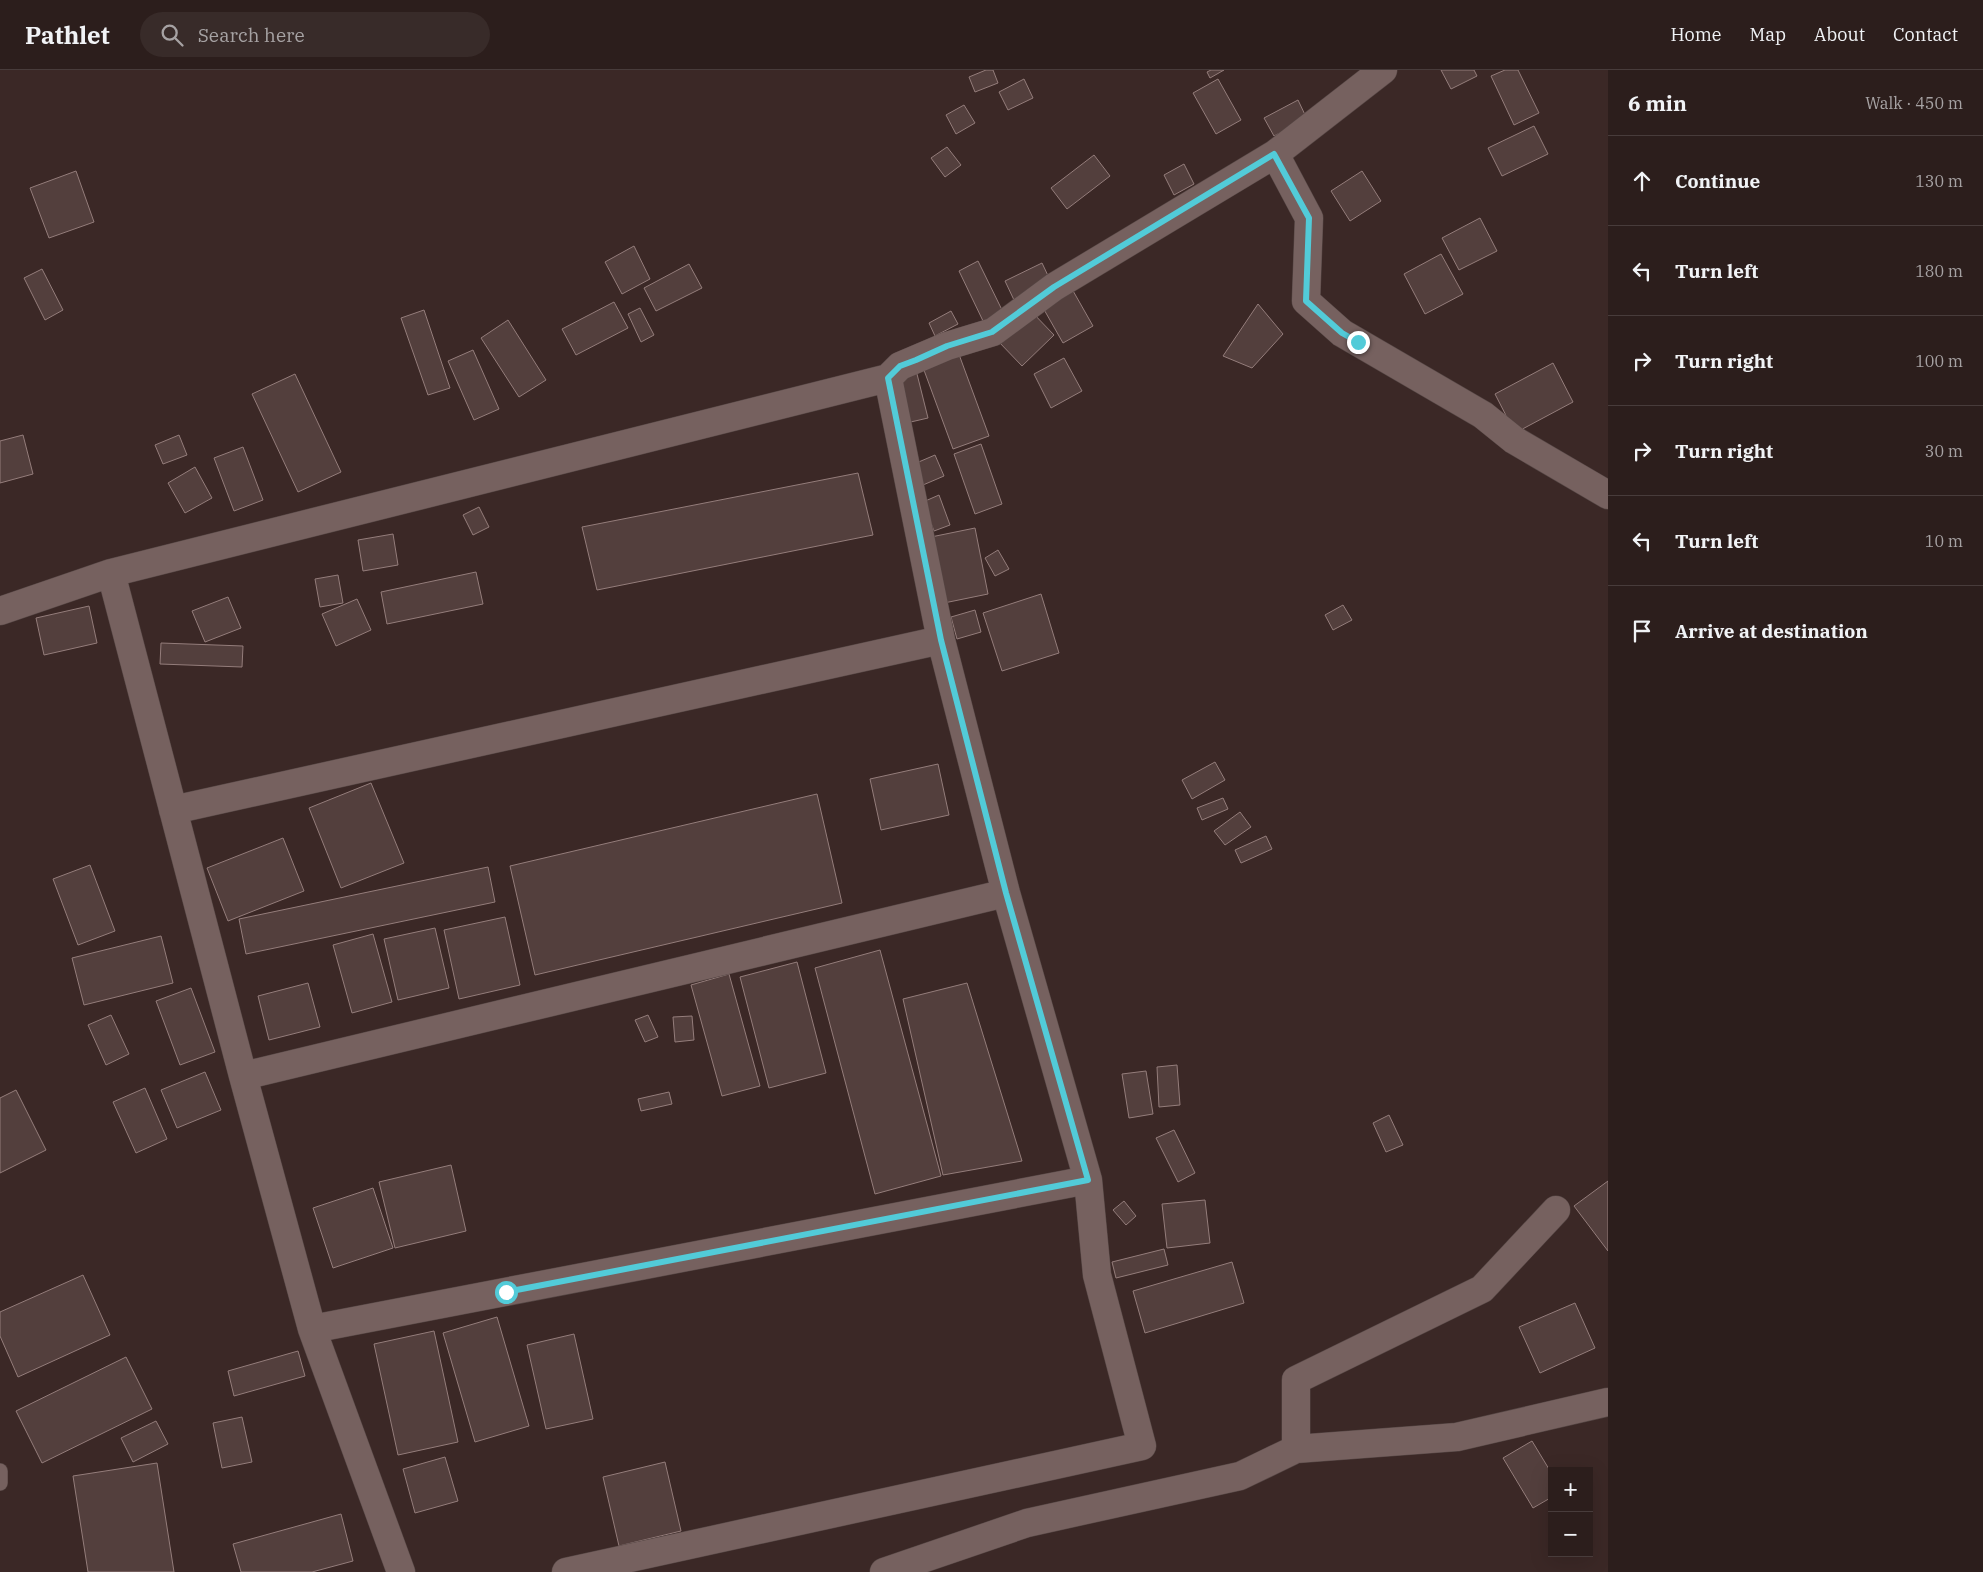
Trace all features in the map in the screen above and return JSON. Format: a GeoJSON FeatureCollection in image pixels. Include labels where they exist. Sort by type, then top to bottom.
{"type":"FeatureCollection","features":[{"type":"Feature","properties":{"kind":"street"},"geometry":{"type":"LineString","coordinates":[[0,611],[111,573],[888,378],[900,366],[947,346],[992,332],[1054,287],[1274,154],[1383,70]]}},
{"type":"Feature","properties":{"kind":"street"},"geometry":{"type":"LineString","coordinates":[[1274,154],[1309,218],[1306,301],[1342,333],[1483,414],[1514,440],[1608,496]]}},
{"type":"Feature","properties":{"kind":"street"},"geometry":{"type":"LineString","coordinates":[[566,1572],[1142,1446],[1097,1275],[1088,1180],[1006,893],[941,640],[888,378]]}},
{"type":"Feature","properties":{"kind":"street"},"geometry":{"type":"LineString","coordinates":[[111,573],[243,1076],[312,1328],[401,1572]]}},
{"type":"Feature","properties":{"kind":"street"},"geometry":{"type":"LineString","coordinates":[[173,810],[941,640]]}},
{"type":"Feature","properties":{"kind":"street"},"geometry":{"type":"LineString","coordinates":[[243,1076],[1006,893]]}},
{"type":"Feature","properties":{"kind":"street"},"geometry":{"type":"LineString","coordinates":[[312,1328],[1088,1180]]}},
{"type":"Feature","properties":{"kind":"street"},"geometry":{"type":"LineString","coordinates":[[1296,1449],[1296,1380],[1482,1289],[1556,1210]]}},
{"type":"Feature","properties":{"kind":"street"},"geometry":{"type":"LineString","coordinates":[[884,1572],[1027,1523],[1240,1476],[1296,1449],[1456,1437],[1608,1402]]}},
{"type":"Feature","properties":{"kind":"lane"},"geometry":{"type":"LineString","coordinates":[[0,1471],[0,1483]]}},
{"type":"Feature","properties":{"kind":"building"},"geometry":{"type":"Polygon","coordinates":[[[986,70],[993,70],[998,83],[975,92],[969,77],[986,70]]]}},
{"type":"Feature","properties":{"kind":"building"},"geometry":{"type":"Polygon","coordinates":[[[1211,70],[1224,70],[1210,78],[1207,72],[1211,70]]]}},
{"type":"Feature","properties":{"kind":"building"},"geometry":{"type":"Polygon","coordinates":[[[1441,70],[1474,70],[1477,76],[1451,89],[1441,70]]]}},
{"type":"Feature","properties":{"kind":"building"},"geometry":{"type":"Polygon","coordinates":[[[1505,70],[1518,70],[1539,113],[1514,125],[1491,76],[1505,70]]]}},
{"type":"Feature","properties":{"kind":"building"},"geometry":{"type":"Polygon","coordinates":[[[1024,79],[1033,98],[1008,110],[999,92],[1024,79]]]}},
{"type":"Feature","properties":{"kind":"building"},"geometry":{"type":"Polygon","coordinates":[[[1218,79],[1241,120],[1216,134],[1193,93],[1218,79]]]}},
{"type":"Feature","properties":{"kind":"building"},"geometry":{"type":"Polygon","coordinates":[[[1298,100],[1307,119],[1274,136],[1264,118],[1298,100]]]}},
{"type":"Feature","properties":{"kind":"building"},"geometry":{"type":"Polygon","coordinates":[[[964,105],[975,123],[956,134],[946,115],[964,105]]]}},
{"type":"Feature","properties":{"kind":"building"},"geometry":{"type":"Polygon","coordinates":[[[1534,126],[1548,154],[1502,176],[1488,148],[1534,126]]]}},
{"type":"Feature","properties":{"kind":"building"},"geometry":{"type":"Polygon","coordinates":[[[947,147],[961,165],[945,177],[931,158],[947,147]]]}},
{"type":"Feature","properties":{"kind":"building"},"geometry":{"type":"Polygon","coordinates":[[[1094,155],[1110,176],[1067,209],[1051,188],[1094,155]]]}},
{"type":"Feature","properties":{"kind":"building"},"geometry":{"type":"Polygon","coordinates":[[[1184,164],[1194,184],[1174,195],[1164,175],[1184,164]]]}},
{"type":"Feature","properties":{"kind":"building"},"geometry":{"type":"Polygon","coordinates":[[[76,171],[94,222],[49,238],[30,188],[76,171]]]}},
{"type":"Feature","properties":{"kind":"building"},"geometry":{"type":"Polygon","coordinates":[[[1362,171],[1381,201],[1350,221],[1331,191],[1362,171]]]}},
{"type":"Feature","properties":{"kind":"building"},"geometry":{"type":"Polygon","coordinates":[[[1480,218],[1497,251],[1459,270],[1442,238],[1480,218]]]}},
{"type":"Feature","properties":{"kind":"building"},"geometry":{"type":"Polygon","coordinates":[[[634,246],[650,279],[622,294],[605,262],[634,246]]]}},
{"type":"Feature","properties":{"kind":"building"},"geometry":{"type":"Polygon","coordinates":[[[1441,254],[1463,294],[1425,314],[1404,274],[1441,254]]]}},
{"type":"Feature","properties":{"kind":"building"},"geometry":{"type":"Polygon","coordinates":[[[978,261],[1004,314],[984,323],[959,271],[978,261]]]}},
{"type":"Feature","properties":{"kind":"building"},"geometry":{"type":"Polygon","coordinates":[[[1042,263],[1051,282],[1014,300],[1005,281],[1042,263]]]}},
{"type":"Feature","properties":{"kind":"building"},"geometry":{"type":"Polygon","coordinates":[[[689,264],[702,288],[656,311],[644,288],[689,264]]]}},
{"type":"Feature","properties":{"kind":"building"},"geometry":{"type":"Polygon","coordinates":[[[42,269],[63,310],[45,320],[24,278],[42,269]]]}},
{"type":"Feature","properties":{"kind":"building"},"geometry":{"type":"Polygon","coordinates":[[[1072,289],[1093,326],[1063,343],[1042,306],[1072,289]]]}},
{"type":"Feature","properties":{"kind":"building"},"geometry":{"type":"Polygon","coordinates":[[[614,302],[628,328],[576,355],[562,329],[614,302]]]}},
{"type":"Feature","properties":{"kind":"building"},"geometry":{"type":"Polygon","coordinates":[[[1258,304],[1283,334],[1252,368],[1223,356],[1258,304]]]}},
{"type":"Feature","properties":{"kind":"building"},"geometry":{"type":"Polygon","coordinates":[[[640,308],[654,335],[641,342],[628,314],[640,308]]]}},
{"type":"Feature","properties":{"kind":"building"},"geometry":{"type":"Polygon","coordinates":[[[424,310],[450,388],[428,395],[401,318],[424,310]]]}},
{"type":"Feature","properties":{"kind":"building"},"geometry":{"type":"Polygon","coordinates":[[[1030,310],[1054,335],[1022,366],[998,341],[1030,310]]]}},
{"type":"Feature","properties":{"kind":"building"},"geometry":{"type":"Polygon","coordinates":[[[951,311],[958,324],[935,336],[929,323],[951,311]]]}},
{"type":"Feature","properties":{"kind":"building"},"geometry":{"type":"Polygon","coordinates":[[[508,320],[546,380],[519,397],[481,338],[508,320]]]}},
{"type":"Feature","properties":{"kind":"building"},"geometry":{"type":"Polygon","coordinates":[[[957,349],[989,436],[953,449],[921,362],[957,349]]]}},
{"type":"Feature","properties":{"kind":"building"},"geometry":{"type":"Polygon","coordinates":[[[473,350],[499,409],[474,420],[448,361],[473,350]]]}},
{"type":"Feature","properties":{"kind":"building"},"geometry":{"type":"Polygon","coordinates":[[[1064,358],[1082,391],[1051,408],[1034,374],[1064,358]]]}},
{"type":"Feature","properties":{"kind":"building"},"geometry":{"type":"Polygon","coordinates":[[[1553,363],[1573,402],[1515,433],[1495,394],[1553,363]]]}},
{"type":"Feature","properties":{"kind":"building"},"geometry":{"type":"Polygon","coordinates":[[[295,374],[341,472],[298,492],[252,394],[295,374]]]}},
{"type":"Feature","properties":{"kind":"building"},"geometry":{"type":"Polygon","coordinates":[[[917,374],[928,418],[902,424],[891,380],[917,374]]]}},
{"type":"Feature","properties":{"kind":"building"},"geometry":{"type":"Polygon","coordinates":[[[23,435],[33,474],[0,483],[0,441],[23,435]]]}},
{"type":"Feature","properties":{"kind":"building"},"geometry":{"type":"Polygon","coordinates":[[[179,435],[187,455],[163,464],[155,445],[179,435]]]}},
{"type":"Feature","properties":{"kind":"building"},"geometry":{"type":"Polygon","coordinates":[[[981,444],[1002,504],[975,514],[954,454],[981,444]]]}},
{"type":"Feature","properties":{"kind":"building"},"geometry":{"type":"Polygon","coordinates":[[[243,447],[263,500],[234,511],[214,458],[243,447]]]}},
{"type":"Feature","properties":{"kind":"building"},"geometry":{"type":"Polygon","coordinates":[[[935,455],[944,476],[923,485],[914,464],[935,455]]]}},
{"type":"Feature","properties":{"kind":"building"},"geometry":{"type":"Polygon","coordinates":[[[195,467],[212,498],[185,513],[168,483],[195,467]]]}},
{"type":"Feature","properties":{"kind":"building"},"geometry":{"type":"Polygon","coordinates":[[[858,473],[873,535],[597,590],[582,527],[858,473]]]}},
{"type":"Feature","properties":{"kind":"building"},"geometry":{"type":"Polygon","coordinates":[[[939,495],[950,525],[934,531],[923,502],[939,495]]]}},
{"type":"Feature","properties":{"kind":"building"},"geometry":{"type":"Polygon","coordinates":[[[479,507],[489,527],[473,535],[463,515],[479,507]]]}},
{"type":"Feature","properties":{"kind":"building"},"geometry":{"type":"Polygon","coordinates":[[[975,528],[988,594],[944,603],[931,537],[975,528]]]}},
{"type":"Feature","properties":{"kind":"building"},"geometry":{"type":"Polygon","coordinates":[[[393,534],[398,565],[363,571],[358,540],[393,534]]]}},
{"type":"Feature","properties":{"kind":"building"},"geometry":{"type":"Polygon","coordinates":[[[998,550],[1009,569],[995,576],[985,558],[998,550]]]}},
{"type":"Feature","properties":{"kind":"building"},"geometry":{"type":"Polygon","coordinates":[[[476,572],[483,604],[387,624],[381,592],[476,572]]]}},
{"type":"Feature","properties":{"kind":"building"},"geometry":{"type":"Polygon","coordinates":[[[338,575],[343,603],[320,607],[315,579],[338,575]]]}},
{"type":"Feature","properties":{"kind":"building"},"geometry":{"type":"Polygon","coordinates":[[[1041,594],[1059,653],[1002,671],[983,613],[1041,594]]]}},
{"type":"Feature","properties":{"kind":"building"},"geometry":{"type":"Polygon","coordinates":[[[228,597],[241,628],[205,642],[192,611],[228,597]]]}},
{"type":"Feature","properties":{"kind":"building"},"geometry":{"type":"Polygon","coordinates":[[[357,599],[371,630],[336,646],[322,614],[357,599]]]}},
{"type":"Feature","properties":{"kind":"building"},"geometry":{"type":"Polygon","coordinates":[[[1343,605],[1352,620],[1333,630],[1325,615],[1343,605]]]}},
{"type":"Feature","properties":{"kind":"building"},"geometry":{"type":"Polygon","coordinates":[[[89,606],[97,643],[44,655],[36,618],[89,606]]]}},
{"type":"Feature","properties":{"kind":"building"},"geometry":{"type":"Polygon","coordinates":[[[975,610],[981,632],[957,639],[951,617],[975,610]]]}},
{"type":"Feature","properties":{"kind":"building"},"geometry":{"type":"Polygon","coordinates":[[[161,643],[243,646],[242,667],[160,664],[161,643]]]}},
{"type":"Feature","properties":{"kind":"building"},"geometry":{"type":"Polygon","coordinates":[[[1215,762],[1225,780],[1192,799],[1182,780],[1215,762]]]}},
{"type":"Feature","properties":{"kind":"building"},"geometry":{"type":"Polygon","coordinates":[[[938,764],[949,815],[881,830],[870,779],[938,764]]]}},
{"type":"Feature","properties":{"kind":"building"},"geometry":{"type":"Polygon","coordinates":[[[371,783],[404,863],[341,888],[309,808],[371,783]]]}},
{"type":"Feature","properties":{"kind":"building"},"geometry":{"type":"Polygon","coordinates":[[[817,794],[842,903],[535,975],[510,866],[817,794]]]}},
{"type":"Feature","properties":{"kind":"building"},"geometry":{"type":"Polygon","coordinates":[[[1223,798],[1228,809],[1202,820],[1197,808],[1223,798]]]}},
{"type":"Feature","properties":{"kind":"building"},"geometry":{"type":"Polygon","coordinates":[[[1240,812],[1251,827],[1225,845],[1214,831],[1240,812]]]}},
{"type":"Feature","properties":{"kind":"building"},"geometry":{"type":"Polygon","coordinates":[[[1266,836],[1272,849],[1241,863],[1235,850],[1266,836]]]}},
{"type":"Feature","properties":{"kind":"building"},"geometry":{"type":"Polygon","coordinates":[[[283,838],[304,891],[228,921],[207,868],[283,838]]]}},
{"type":"Feature","properties":{"kind":"building"},"geometry":{"type":"Polygon","coordinates":[[[90,865],[115,931],[78,945],[53,879],[90,865]]]}},
{"type":"Feature","properties":{"kind":"building"},"geometry":{"type":"Polygon","coordinates":[[[488,867],[495,902],[246,954],[239,919],[488,867]]]}},
{"type":"Feature","properties":{"kind":"building"},"geometry":{"type":"Polygon","coordinates":[[[505,917],[520,985],[459,999],[444,930],[505,917]]]}},
{"type":"Feature","properties":{"kind":"building"},"geometry":{"type":"Polygon","coordinates":[[[435,928],[449,988],[398,1000],[384,939],[435,928]]]}},
{"type":"Feature","properties":{"kind":"building"},"geometry":{"type":"Polygon","coordinates":[[[373,934],[392,1002],[352,1013],[333,945],[373,934]]]}},
{"type":"Feature","properties":{"kind":"building"},"geometry":{"type":"Polygon","coordinates":[[[161,936],[173,983],[84,1005],[72,958],[161,936]]]}},
{"type":"Feature","properties":{"kind":"building"},"geometry":{"type":"Polygon","coordinates":[[[880,950],[941,1176],[875,1194],[815,968],[880,950]]]}},
{"type":"Feature","properties":{"kind":"building"},"geometry":{"type":"Polygon","coordinates":[[[797,962],[826,1073],[769,1088],[740,977],[797,962]]]}},
{"type":"Feature","properties":{"kind":"building"},"geometry":{"type":"Polygon","coordinates":[[[729,974],[760,1086],[722,1096],[691,985],[729,974]]]}},
{"type":"Feature","properties":{"kind":"building"},"geometry":{"type":"Polygon","coordinates":[[[308,983],[320,1027],[269,1040],[258,996],[308,983]]]}},
{"type":"Feature","properties":{"kind":"building"},"geometry":{"type":"Polygon","coordinates":[[[967,983],[1022,1161],[943,1175],[903,999],[967,983]]]}},
{"type":"Feature","properties":{"kind":"building"},"geometry":{"type":"Polygon","coordinates":[[[191,988],[215,1052],[180,1065],[156,1001],[191,988]]]}},
{"type":"Feature","properties":{"kind":"building"},"geometry":{"type":"Polygon","coordinates":[[[111,1015],[129,1054],[106,1065],[88,1025],[111,1015]]]}},
{"type":"Feature","properties":{"kind":"building"},"geometry":{"type":"Polygon","coordinates":[[[648,1015],[658,1037],[645,1042],[635,1020],[648,1015]]]}},
{"type":"Feature","properties":{"kind":"building"},"geometry":{"type":"Polygon","coordinates":[[[692,1016],[694,1040],[675,1042],[673,1017],[692,1016]]]}},
{"type":"Feature","properties":{"kind":"building"},"geometry":{"type":"Polygon","coordinates":[[[1177,1065],[1180,1105],[1159,1107],[1157,1067],[1177,1065]]]}},
{"type":"Feature","properties":{"kind":"building"},"geometry":{"type":"Polygon","coordinates":[[[1146,1071],[1153,1114],[1129,1118],[1122,1074],[1146,1071]]]}},
{"type":"Feature","properties":{"kind":"building"},"geometry":{"type":"Polygon","coordinates":[[[205,1072],[221,1110],[177,1128],[161,1090],[205,1072]]]}},
{"type":"Feature","properties":{"kind":"building"},"geometry":{"type":"Polygon","coordinates":[[[145,1088],[167,1139],[136,1153],[113,1102],[145,1088]]]}},
{"type":"Feature","properties":{"kind":"building"},"geometry":{"type":"Polygon","coordinates":[[[16,1090],[46,1150],[0,1173],[0,1098],[16,1090]]]}},
{"type":"Feature","properties":{"kind":"building"},"geometry":{"type":"Polygon","coordinates":[[[669,1092],[672,1104],[641,1111],[638,1099],[669,1092]]]}},
{"type":"Feature","properties":{"kind":"building"},"geometry":{"type":"Polygon","coordinates":[[[1389,1115],[1403,1145],[1386,1152],[1373,1123],[1389,1115]]]}},
{"type":"Feature","properties":{"kind":"building"},"geometry":{"type":"Polygon","coordinates":[[[1174,1130],[1195,1173],[1178,1182],[1156,1138],[1174,1130]]]}},
{"type":"Feature","properties":{"kind":"building"},"geometry":{"type":"Polygon","coordinates":[[[451,1165],[466,1231],[395,1248],[379,1182],[451,1165]]]}},
{"type":"Feature","properties":{"kind":"building"},"geometry":{"type":"Polygon","coordinates":[[[1608,1181],[1608,1251],[1574,1206],[1608,1181]]]}},
{"type":"Feature","properties":{"kind":"building"},"geometry":{"type":"Polygon","coordinates":[[[373,1188],[393,1248],[333,1268],[313,1208],[373,1188]]]}},
{"type":"Feature","properties":{"kind":"building"},"geometry":{"type":"Polygon","coordinates":[[[1205,1200],[1210,1243],[1167,1248],[1162,1204],[1205,1200]]]}},
{"type":"Feature","properties":{"kind":"building"},"geometry":{"type":"Polygon","coordinates":[[[1124,1201],[1136,1216],[1126,1225],[1113,1210],[1124,1201]]]}},
{"type":"Feature","properties":{"kind":"building"},"geometry":{"type":"Polygon","coordinates":[[[1164,1249],[1168,1265],[1116,1278],[1112,1262],[1164,1249]]]}},
{"type":"Feature","properties":{"kind":"building"},"geometry":{"type":"Polygon","coordinates":[[[1232,1262],[1244,1303],[1145,1333],[1133,1291],[1232,1262]]]}},
{"type":"Feature","properties":{"kind":"building"},"geometry":{"type":"Polygon","coordinates":[[[83,1275],[110,1335],[18,1377],[0,1336],[0,1312],[83,1275]]]}},
{"type":"Feature","properties":{"kind":"building"},"geometry":{"type":"Polygon","coordinates":[[[1575,1303],[1595,1348],[1540,1373],[1519,1327],[1575,1303]]]}},
{"type":"Feature","properties":{"kind":"building"},"geometry":{"type":"Polygon","coordinates":[[[497,1317],[529,1426],[475,1442],[443,1333],[497,1317]]]}},
{"type":"Feature","properties":{"kind":"building"},"geometry":{"type":"Polygon","coordinates":[[[434,1331],[458,1442],[398,1455],[374,1344],[434,1331]]]}},
{"type":"Feature","properties":{"kind":"building"},"geometry":{"type":"Polygon","coordinates":[[[574,1334],[593,1419],[546,1429],[527,1345],[574,1334]]]}},
{"type":"Feature","properties":{"kind":"building"},"geometry":{"type":"Polygon","coordinates":[[[298,1351],[305,1376],[234,1396],[228,1371],[298,1351]]]}},
{"type":"Feature","properties":{"kind":"building"},"geometry":{"type":"Polygon","coordinates":[[[126,1357],[152,1409],[42,1463],[16,1411],[126,1357]]]}},
{"type":"Feature","properties":{"kind":"building"},"geometry":{"type":"Polygon","coordinates":[[[242,1417],[252,1462],[222,1468],[213,1423],[242,1417]]]}},
{"type":"Feature","properties":{"kind":"building"},"geometry":{"type":"Polygon","coordinates":[[[156,1421],[168,1444],[133,1462],[121,1438],[156,1421]]]}},
{"type":"Feature","properties":{"kind":"building"},"geometry":{"type":"Polygon","coordinates":[[[1532,1441],[1548,1467],[1548,1499],[1533,1508],[1503,1458],[1532,1441]]]}},
{"type":"Feature","properties":{"kind":"building"},"geometry":{"type":"Polygon","coordinates":[[[445,1457],[458,1501],[415,1513],[403,1469],[445,1457]]]}},
{"type":"Feature","properties":{"kind":"building"},"geometry":{"type":"Polygon","coordinates":[[[665,1462],[681,1531],[619,1546],[603,1477],[665,1462]]]}},
{"type":"Feature","properties":{"kind":"building"},"geometry":{"type":"Polygon","coordinates":[[[157,1463],[174,1572],[88,1572],[73,1476],[157,1463]]]}},
{"type":"Feature","properties":{"kind":"building"},"geometry":{"type":"Polygon","coordinates":[[[341,1514],[353,1561],[312,1572],[241,1572],[233,1544],[341,1514]]]}},
{"type":"Feature","properties":{"kind":"route"},"geometry":{"type":"LineString","coordinates":[[506,1292],[1088,1180],[1006,893],[941,640],[888,378],[900,366],[947,346],[992,332],[1054,287],[1274,154],[1309,218],[1306,301],[1342,333],[1358,342]]}}]}
